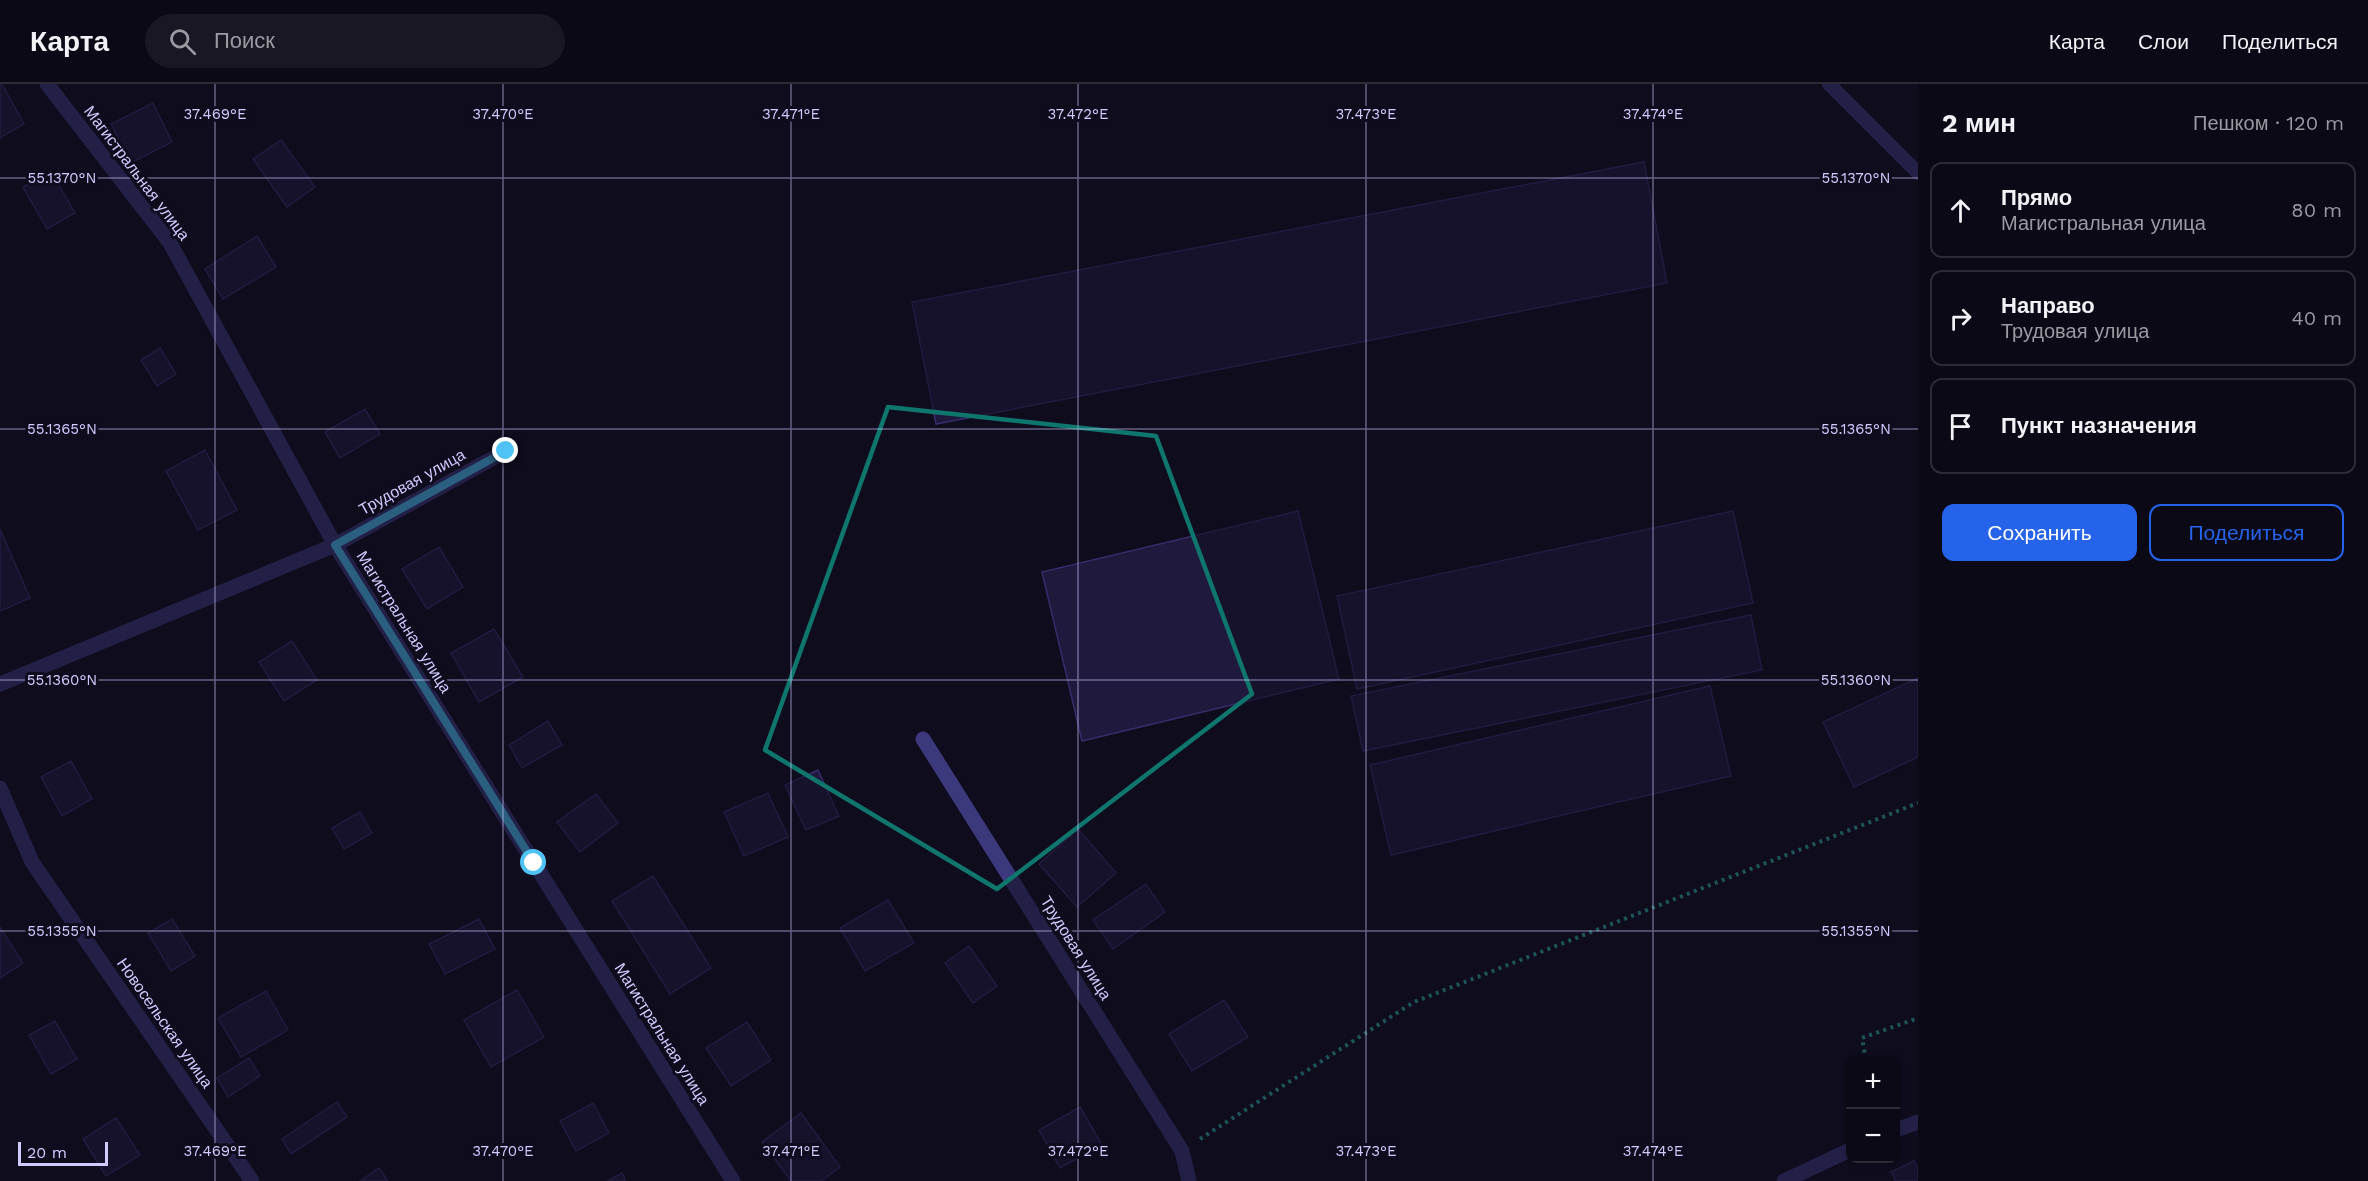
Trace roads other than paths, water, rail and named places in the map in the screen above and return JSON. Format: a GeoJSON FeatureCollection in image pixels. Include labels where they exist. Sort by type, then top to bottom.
{"type":"FeatureCollection","features":[{"type":"Feature","properties":{"kind":"street","name":"Магистральная улица"},"geometry":{"type":"LineString","coordinates":[[47,84],[170,243],[335,545],[733,1181]]}},
{"type":"Feature","properties":{"kind":"street","name":"Трудовая улица"},"geometry":{"type":"LineString","coordinates":[[0,684],[335,545],[506,451]]}},
{"type":"Feature","properties":{"kind":"street","name":"Трудовая улица"},"geometry":{"type":"LineString","coordinates":[[923,739],[1182,1151],[1189,1181]]}},
{"type":"Feature","properties":{"kind":"street","name":"Новосельская улица"},"geometry":{"type":"LineString","coordinates":[[0,788],[32,862],[252,1181]]}},
{"type":"Feature","properties":{"kind":"street"},"geometry":{"type":"LineString","coordinates":[[1900,1129],[1918,1122]]}},
{"type":"Feature","properties":{"kind":"street"},"geometry":{"type":"LineString","coordinates":[[1784,1181],[1846,1152]]}},
{"type":"Feature","properties":{"kind":"lane"},"geometry":{"type":"LineString","coordinates":[[1828,84],[1918,173]]}}]}
